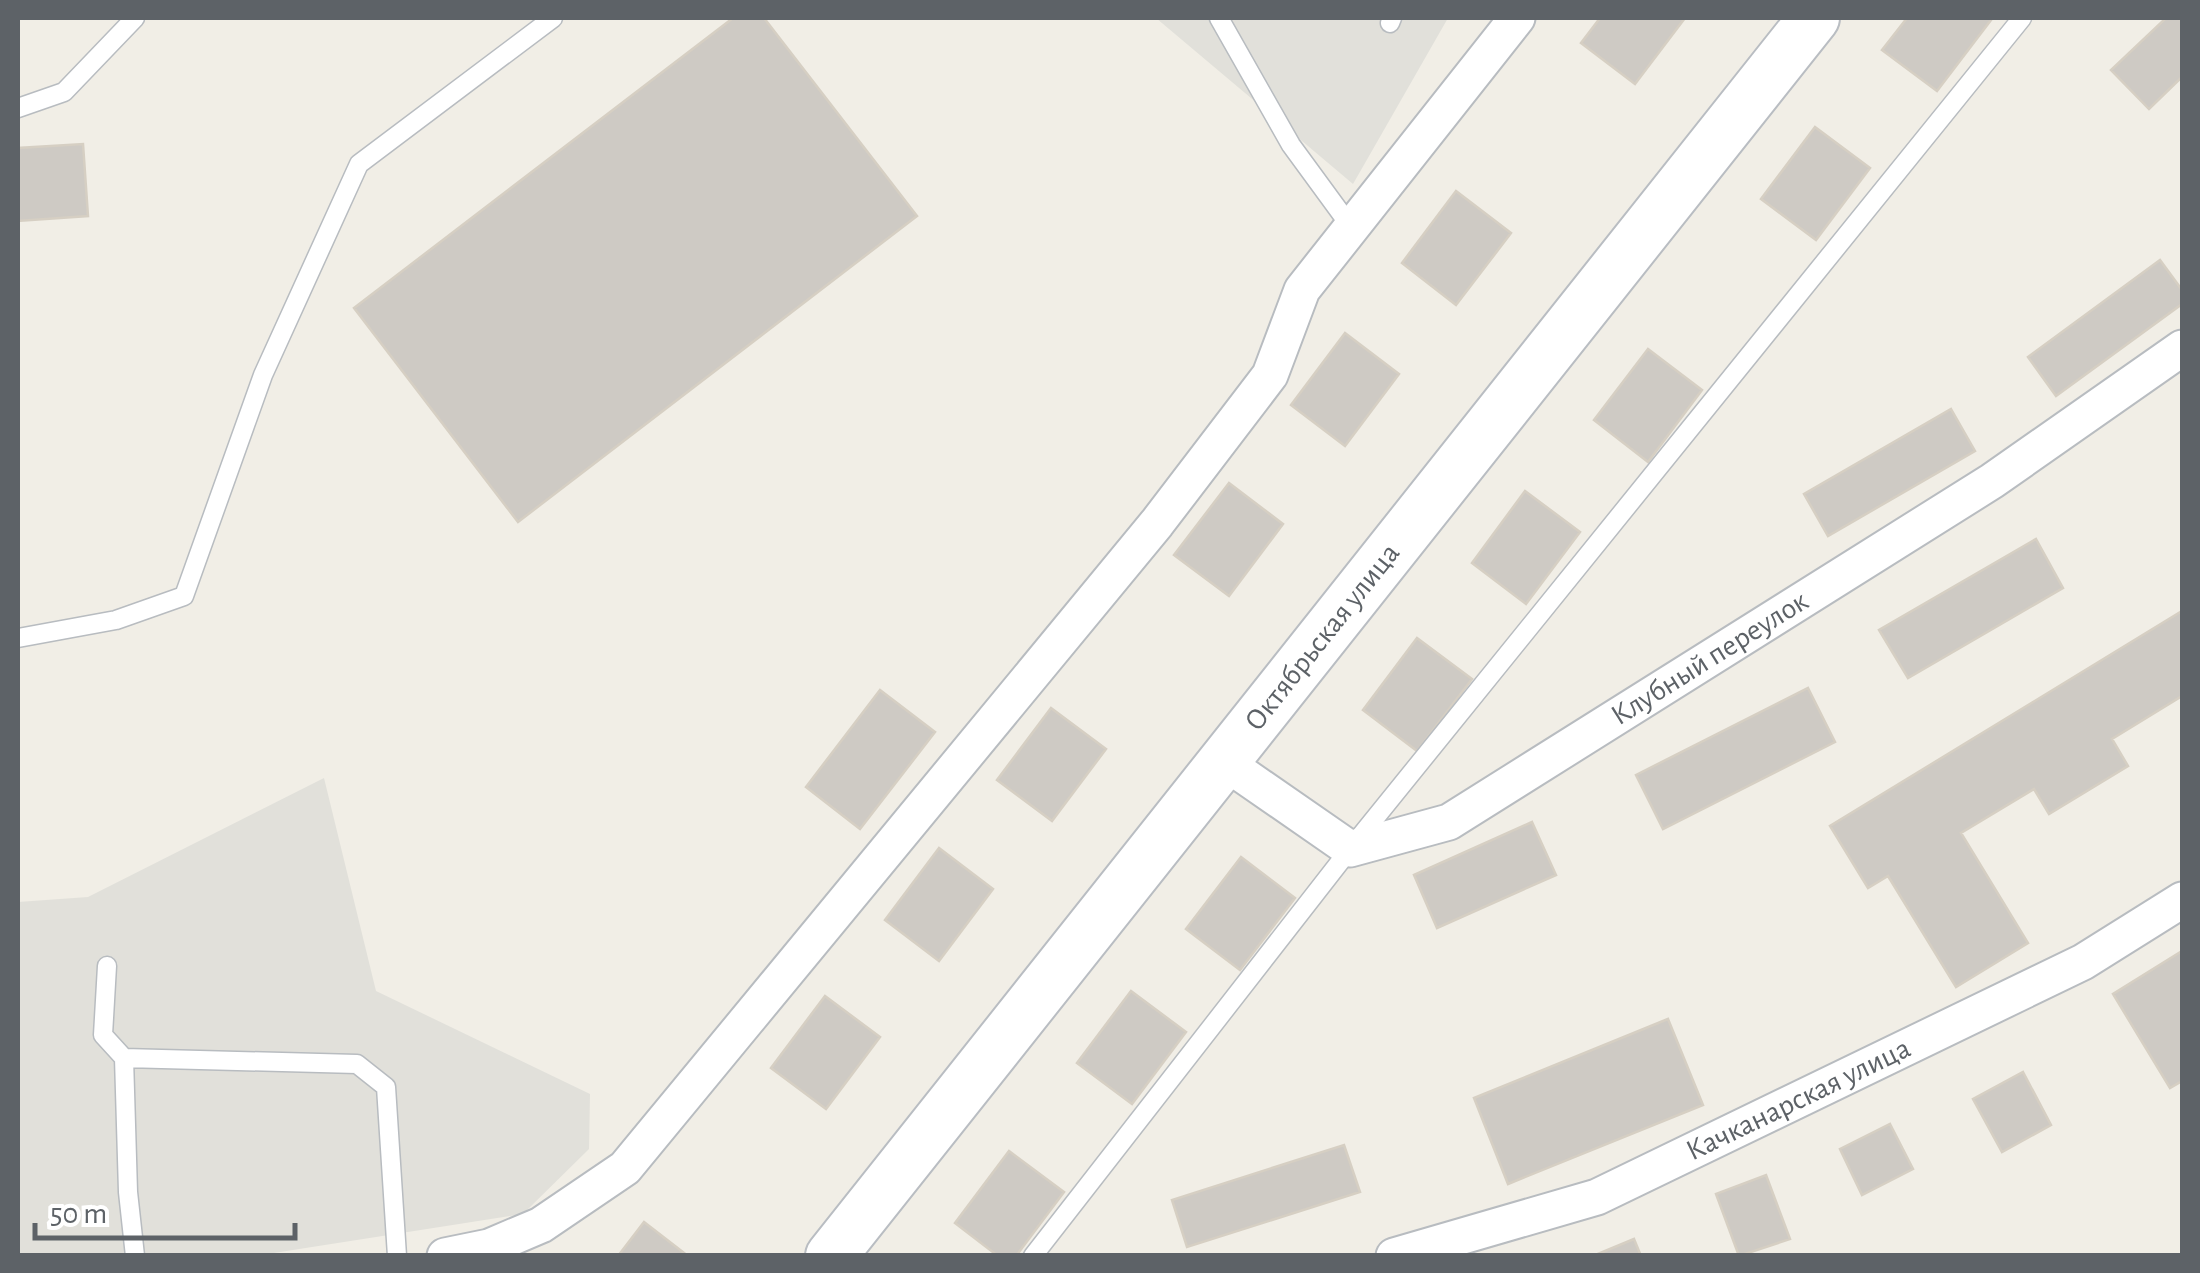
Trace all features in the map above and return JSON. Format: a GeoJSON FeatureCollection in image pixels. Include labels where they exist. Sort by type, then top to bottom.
{"type":"FeatureCollection","features":[{"type":"Feature","properties":{"kind":"street"},"geometry":{"type":"LineString","coordinates":[[445,1256],[489,1247],[541,1226],[624,1168],[1180,494],[1270,375],[1302,290],[1516,18]]}},
{"type":"Feature","properties":{"kind":"street","name":"Октябрьская улица"},"geometry":{"type":"LineString","coordinates":[[831,1256],[1814,18]]}},
{"type":"Feature","properties":{"kind":"street","name":"Клубный переулок"},"geometry":{"type":"LineString","coordinates":[[1350,850],[1449,822],[1992,481],[2182,348]]}},
{"type":"Feature","properties":{"kind":"street"},"geometry":{"type":"LineString","coordinates":[[1224,761],[1350,850]]}},
{"type":"Feature","properties":{"kind":"street","name":"Качканарская улица"},"geometry":{"type":"LineString","coordinates":[[1394,1256],[1597,1197],[2084,962],[2182,900]]}},
{"type":"Feature","properties":{"kind":"lane"},"geometry":{"type":"LineString","coordinates":[[18,108],[64,92],[135,18]]}},
{"type":"Feature","properties":{"kind":"lane"},"geometry":{"type":"LineString","coordinates":[[18,638],[116,620],[184,596],[263,375],[358,164],[552,18]]}},
{"type":"Feature","properties":{"kind":"lane"},"geometry":{"type":"LineString","coordinates":[[1220,18],[1290,145],[1351,227]]}},
{"type":"Feature","properties":{"kind":"lane"},"geometry":{"type":"LineString","coordinates":[[1033,1256],[1350,850],[2022,18]]}},
{"type":"Feature","properties":{"kind":"lane"},"geometry":{"type":"LineString","coordinates":[[107,966],[103,1035],[124,1058],[128,1192],[135,1256]]}},
{"type":"Feature","properties":{"kind":"lane"},"geometry":{"type":"LineString","coordinates":[[124,1058],[357,1064],[386,1087],[397,1256]]}},
{"type":"Feature","properties":{"kind":"shaded area"},"geometry":{"type":"Polygon","coordinates":[[[1156,18],[1448,18],[1353,184],[1156,18]]]}},
{"type":"Feature","properties":{"kind":"shaded area"},"geometry":{"type":"Polygon","coordinates":[[[324,778],[376,991],[590,1094],[589,1149],[523,1214],[261,1255],[18,1256],[18,902],[88,897],[324,778]]]}},
{"type":"Feature","properties":{"kind":"building"},"geometry":{"type":"Polygon","coordinates":[[[733,18],[764,18],[917,216],[518,522],[354,308],[733,18]]]}},
{"type":"Feature","properties":{"kind":"building"},"geometry":{"type":"Polygon","coordinates":[[[1600,18],[1685,18],[1635,84],[1581,43],[1600,18]]]}},
{"type":"Feature","properties":{"kind":"building"},"geometry":{"type":"Polygon","coordinates":[[[1907,18],[1991,20],[1937,91],[1882,50],[1907,18]]]}},
{"type":"Feature","properties":{"kind":"building"},"geometry":{"type":"Polygon","coordinates":[[[2166,18],[2182,18],[2182,77],[2149,109],[2111,70],[2166,18]]]}},
{"type":"Feature","properties":{"kind":"building"},"geometry":{"type":"Polygon","coordinates":[[[1815,127],[1870,168],[1816,240],[1761,199],[1815,127]]]}},
{"type":"Feature","properties":{"kind":"building"},"geometry":{"type":"Polygon","coordinates":[[[83,144],[88,216],[18,221],[18,148],[83,144]]]}},
{"type":"Feature","properties":{"kind":"building"},"geometry":{"type":"Polygon","coordinates":[[[1456,191],[1511,233],[1456,305],[1402,263],[1456,191]]]}},
{"type":"Feature","properties":{"kind":"building"},"geometry":{"type":"Polygon","coordinates":[[[2160,260],[2182,290],[2182,304],[2056,396],[2028,357],[2160,260]]]}},
{"type":"Feature","properties":{"kind":"building"},"geometry":{"type":"Polygon","coordinates":[[[1345,333],[1399,374],[1345,446],[1291,405],[1345,333]]]}},
{"type":"Feature","properties":{"kind":"building"},"geometry":{"type":"Polygon","coordinates":[[[1648,349],[1702,390],[1648,462],[1594,420],[1648,349]]]}},
{"type":"Feature","properties":{"kind":"building"},"geometry":{"type":"Polygon","coordinates":[[[1951,409],[1975,451],[1828,536],[1804,494],[1951,409]]]}},
{"type":"Feature","properties":{"kind":"building"},"geometry":{"type":"Polygon","coordinates":[[[1229,483],[1283,524],[1229,596],[1174,555],[1229,483]]]}},
{"type":"Feature","properties":{"kind":"building"},"geometry":{"type":"Polygon","coordinates":[[[1525,491],[1580,532],[1526,604],[1472,563],[1525,491]]]}},
{"type":"Feature","properties":{"kind":"building"},"geometry":{"type":"Polygon","coordinates":[[[2036,539],[2063,588],[1908,678],[1879,630],[2036,539]]]}},
{"type":"Feature","properties":{"kind":"building"},"geometry":{"type":"Polygon","coordinates":[[[2182,611],[2182,696],[2112,739],[2128,766],[2049,814],[2034,789],[1961,833],[2028,943],[1956,987],[1888,876],[1868,888],[1830,826],[2182,611]]]}},
{"type":"Feature","properties":{"kind":"building"},"geometry":{"type":"Polygon","coordinates":[[[1417,638],[1472,679],[1417,751],[1363,710],[1417,638]]]}},
{"type":"Feature","properties":{"kind":"building"},"geometry":{"type":"Polygon","coordinates":[[[1808,688],[1835,742],[1663,829],[1636,775],[1808,688]]]}},
{"type":"Feature","properties":{"kind":"building"},"geometry":{"type":"Polygon","coordinates":[[[880,690],[935,732],[860,829],[806,787],[880,690]]]}},
{"type":"Feature","properties":{"kind":"building"},"geometry":{"type":"Polygon","coordinates":[[[1051,708],[1106,749],[1052,821],[997,780],[1051,708]]]}},
{"type":"Feature","properties":{"kind":"building"},"geometry":{"type":"Polygon","coordinates":[[[1532,822],[1556,875],[1437,928],[1414,875],[1532,822]]]}},
{"type":"Feature","properties":{"kind":"building"},"geometry":{"type":"Polygon","coordinates":[[[939,848],[993,889],[939,961],[885,920],[939,848]]]}},
{"type":"Feature","properties":{"kind":"building"},"geometry":{"type":"Polygon","coordinates":[[[1241,857],[1295,898],[1240,970],[1186,929],[1241,857]]]}},
{"type":"Feature","properties":{"kind":"building"},"geometry":{"type":"Polygon","coordinates":[[[2182,951],[2182,1081],[2170,1088],[2113,994],[2182,951]]]}},
{"type":"Feature","properties":{"kind":"building"},"geometry":{"type":"Polygon","coordinates":[[[1131,991],[1186,1032],[1132,1104],[1077,1063],[1131,991]]]}},
{"type":"Feature","properties":{"kind":"building"},"geometry":{"type":"Polygon","coordinates":[[[825,996],[880,1037],[826,1109],[771,1068],[825,996]]]}},
{"type":"Feature","properties":{"kind":"building"},"geometry":{"type":"Polygon","coordinates":[[[1668,1019],[1703,1105],[1508,1184],[1474,1098],[1668,1019]]]}},
{"type":"Feature","properties":{"kind":"building"},"geometry":{"type":"Polygon","coordinates":[[[2023,1072],[2051,1125],[2002,1152],[1973,1099],[2023,1072]]]}},
{"type":"Feature","properties":{"kind":"building"},"geometry":{"type":"Polygon","coordinates":[[[1890,1124],[1913,1169],[1862,1195],[1840,1149],[1890,1124]]]}},
{"type":"Feature","properties":{"kind":"building"},"geometry":{"type":"Polygon","coordinates":[[[1344,1145],[1360,1192],[1187,1247],[1172,1200],[1344,1145]]]}},
{"type":"Feature","properties":{"kind":"building"},"geometry":{"type":"Polygon","coordinates":[[[1009,1151],[1064,1192],[1016,1256],[998,1256],[955,1223],[1009,1151]]]}},
{"type":"Feature","properties":{"kind":"building"},"geometry":{"type":"Polygon","coordinates":[[[1766,1175],[1790,1239],[1739,1256],[1716,1194],[1766,1175]]]}},
{"type":"Feature","properties":{"kind":"building"},"geometry":{"type":"Polygon","coordinates":[[[644,1222],[688,1256],[618,1256],[644,1222]]]}},
{"type":"Feature","properties":{"kind":"building"},"geometry":{"type":"Polygon","coordinates":[[[1634,1239],[1641,1256],[1593,1256],[1634,1239]]]}}]}
